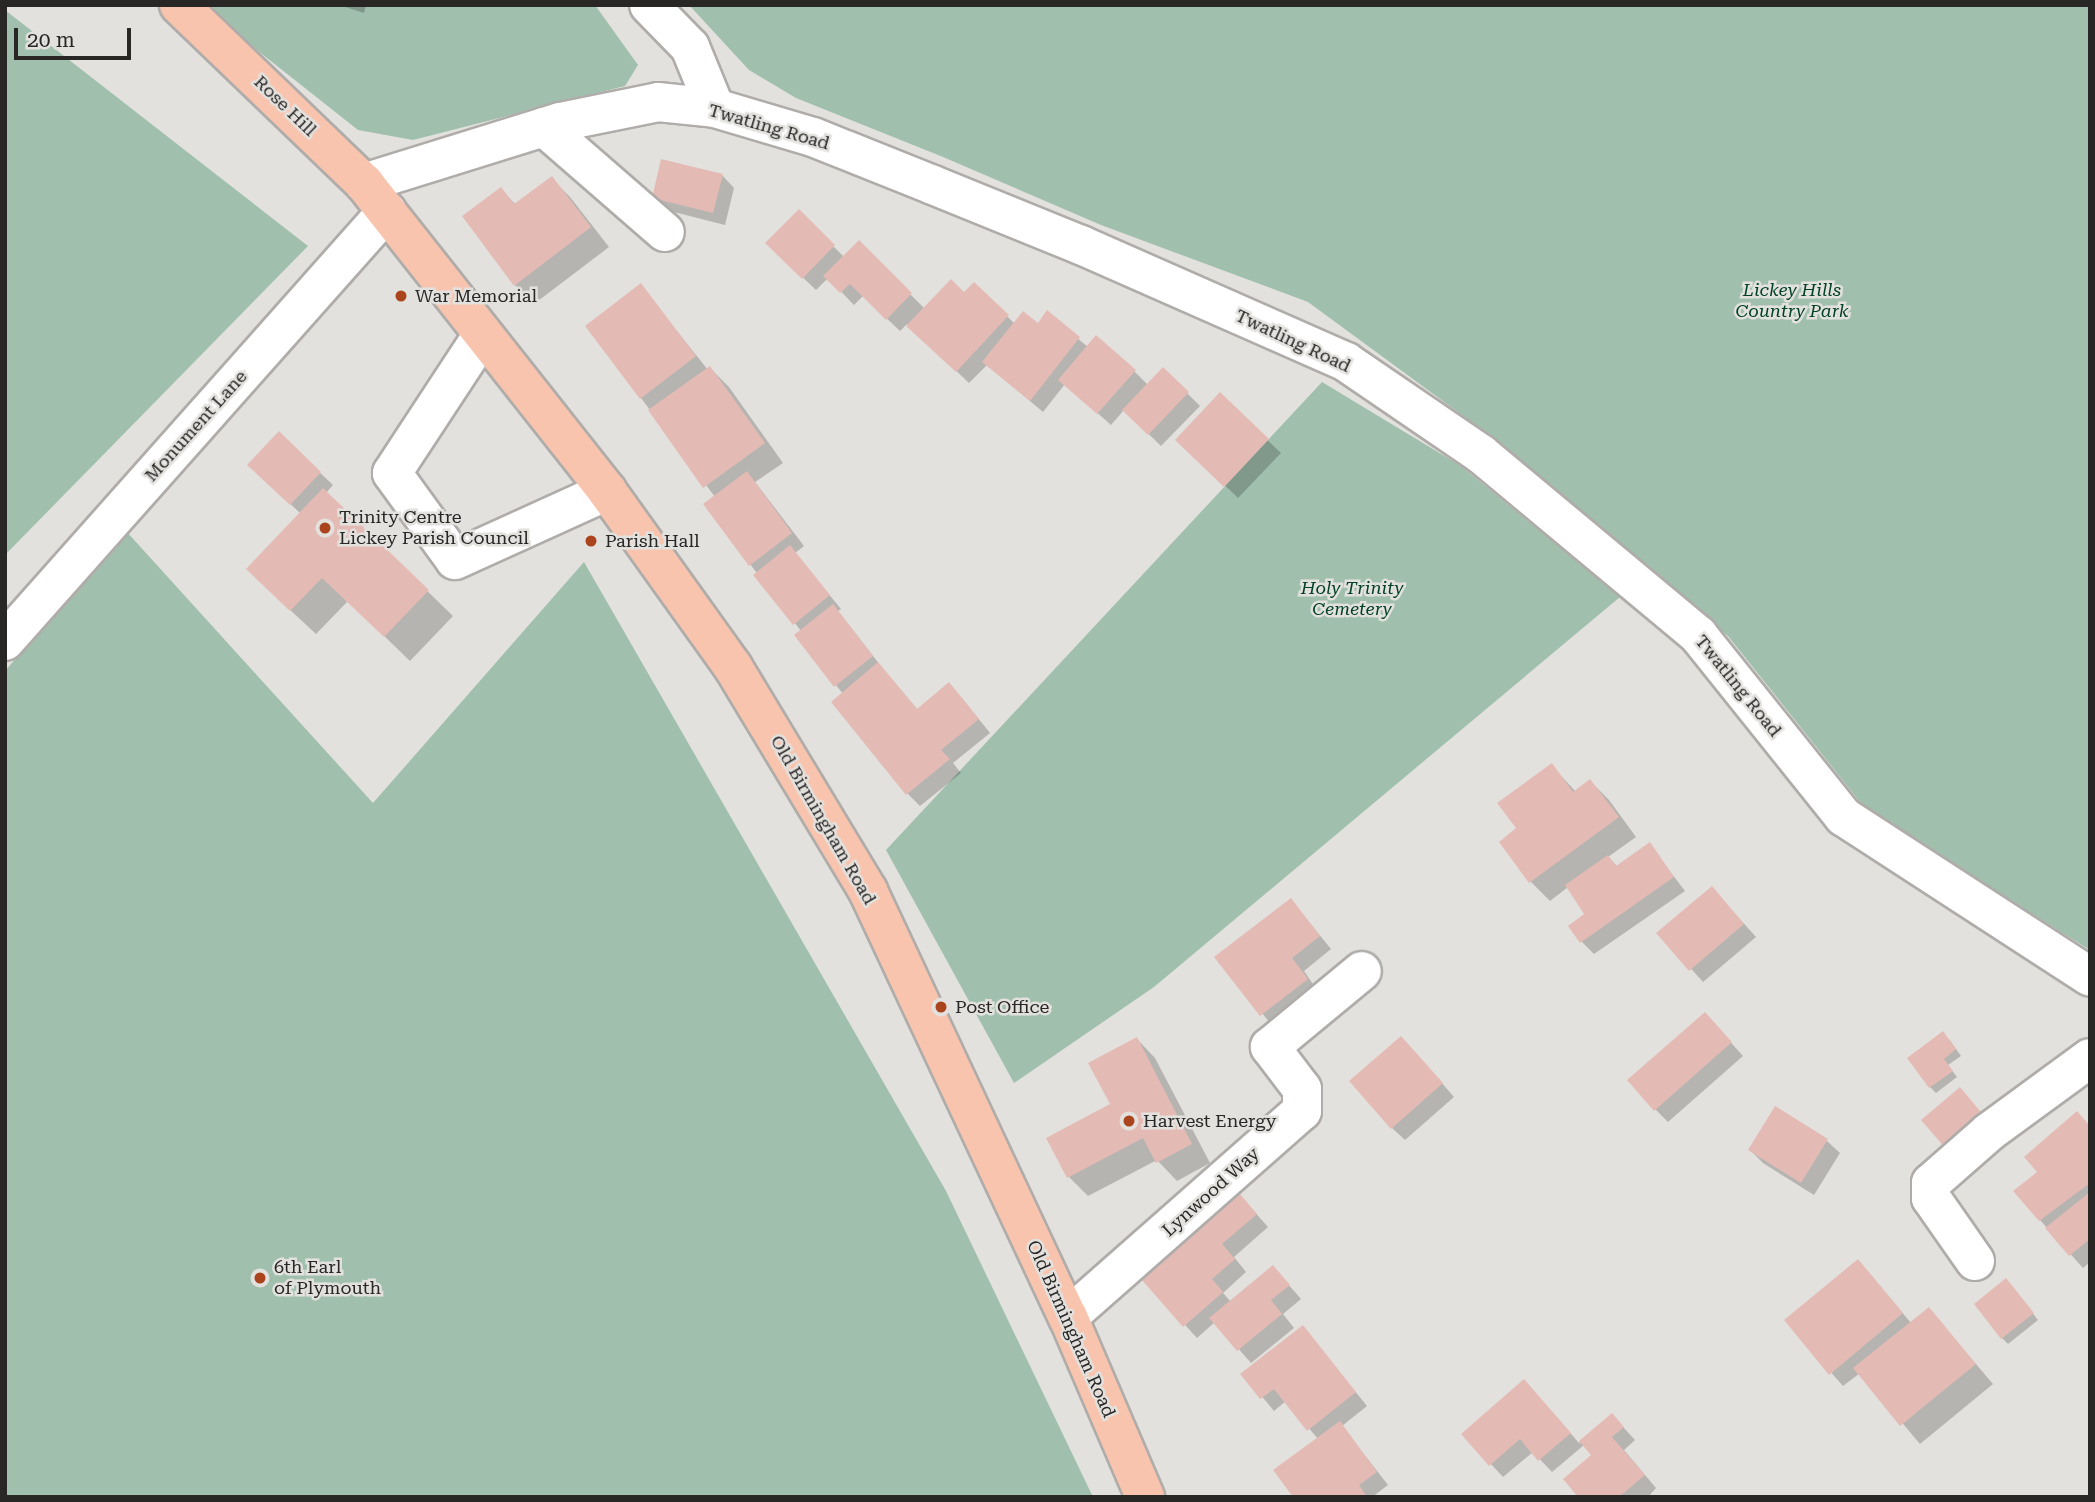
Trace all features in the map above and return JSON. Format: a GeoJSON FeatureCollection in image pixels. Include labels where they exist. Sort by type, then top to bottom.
{"type":"FeatureCollection","features":[{"type":"Feature","properties":{"kind":"main road","name":"Rose Hill"},"geometry":{"type":"LineString","coordinates":[[179,5],[375,197]]}},
{"type":"Feature","properties":{"kind":"main road","name":"Old Birmingham Road"},"geometry":{"type":"LineString","coordinates":[[375,197],[482,337],[607,491],[733,667],[868,891],[1068,1317],[1145,1497]]}},
{"type":"Feature","properties":{"kind":"street"},"geometry":{"type":"LineString","coordinates":[[649,5],[690,47],[715,108]]}},
{"type":"Feature","properties":{"kind":"street","name":"Twatling Road"},"geometry":{"type":"LineString","coordinates":[[375,197],[544,127],[658,102],[715,108],[813,137],[933,185],[1081,245],[1346,362],[1481,454],[1698,635],[1844,817],[2090,977]]}},
{"type":"Feature","properties":{"kind":"street"},"geometry":{"type":"LineString","coordinates":[[544,127],[665,232]]}},
{"type":"Feature","properties":{"kind":"street","name":"Monument Lane"},"geometry":{"type":"LineString","coordinates":[[5,641],[375,197]]}},
{"type":"Feature","properties":{"kind":"street"},"geometry":{"type":"LineString","coordinates":[[482,337],[392,473],[455,560],[607,491]]}},
{"type":"Feature","properties":{"kind":"street","name":"Lynwood Way"},"geometry":{"type":"LineString","coordinates":[[1068,1317],[1302,1111],[1301,1089],[1270,1047],[1362,971]]}},
{"type":"Feature","properties":{"kind":"street"},"geometry":{"type":"LineString","coordinates":[[1975,1261],[1931,1198],[1931,1183],[1989,1132],[2090,1058]]}},
{"type":"Feature","properties":{"kind":"green space"},"geometry":{"type":"Polygon","coordinates":[[[200,5],[595,5],[638,65],[625,86],[413,140],[358,130],[200,5]]]}},
{"type":"Feature","properties":{"kind":"green space","name":"Lickey Hills Country Park"},"geometry":{"type":"Polygon","coordinates":[[[689,5],[2090,5],[2090,950],[1868,812],[1728,636],[1500,443],[1308,302],[1101,225],[796,98],[749,70],[689,5]]]}},
{"type":"Feature","properties":{"kind":"green space"},"geometry":{"type":"Polygon","coordinates":[[[5,10],[308,246],[5,555],[5,10]]]}},
{"type":"Feature","properties":{"kind":"green space","name":"Holy Trinity Cemetery"},"geometry":{"type":"Polygon","coordinates":[[[1322,382],[1461,466],[1620,597],[1154,987],[1014,1083],[886,850],[1322,382]]]}},
{"type":"Feature","properties":{"kind":"green space"},"geometry":{"type":"Polygon","coordinates":[[[126,531],[373,803],[584,562],[946,1191],[1093,1497],[5,1497],[5,671],[126,531]]]}},
{"type":"Feature","properties":{"kind":"building"},"geometry":{"type":"Polygon","coordinates":[[[661,159],[723,174],[713,213],[652,198],[661,159]]]}},
{"type":"Feature","properties":{"kind":"building"},"geometry":{"type":"Polygon","coordinates":[[[552,176],[591,227],[514,286],[462,216],[501,187],[514,204],[552,176]]]}},
{"type":"Feature","properties":{"kind":"building"},"geometry":{"type":"Polygon","coordinates":[[[799,209],[835,245],[802,279],[765,243],[799,209]]]}},
{"type":"Feature","properties":{"kind":"building"},"geometry":{"type":"Polygon","coordinates":[[[859,240],[912,293],[886,320],[850,284],[840,293],[823,276],[859,240]]]}},
{"type":"Feature","properties":{"kind":"building"},"geometry":{"type":"Polygon","coordinates":[[[951,279],[964,292],[974,282],[1009,315],[956,372],[906,326],[951,279]]]}},
{"type":"Feature","properties":{"kind":"building"},"geometry":{"type":"Polygon","coordinates":[[[641,283],[696,356],[640,399],[585,326],[641,283]]]}},
{"type":"Feature","properties":{"kind":"building"},"geometry":{"type":"Polygon","coordinates":[[[1047,310],[1080,337],[1030,401],[982,362],[1023,311],[1038,323],[1047,310]]]}},
{"type":"Feature","properties":{"kind":"building"},"geometry":{"type":"Polygon","coordinates":[[[1096,335],[1136,370],[1097,414],[1058,380],[1096,335]]]}},
{"type":"Feature","properties":{"kind":"building"},"geometry":{"type":"Polygon","coordinates":[[[710,366],[765,443],[703,488],[648,410],[710,366]]]}},
{"type":"Feature","properties":{"kind":"building"},"geometry":{"type":"Polygon","coordinates":[[[1163,367],[1189,392],[1148,435],[1122,410],[1163,367]]]}},
{"type":"Feature","properties":{"kind":"building"},"geometry":{"type":"Polygon","coordinates":[[[1220,392],[1269,439],[1224,487],[1175,440],[1220,392]]]}},
{"type":"Feature","properties":{"kind":"building"},"geometry":{"type":"Polygon","coordinates":[[[279,431],[321,472],[290,505],[247,465],[279,431]]]}},
{"type":"Feature","properties":{"kind":"building"},"geometry":{"type":"Polygon","coordinates":[[[747,471],[792,533],[749,566],[703,504],[747,471]]]}},
{"type":"Feature","properties":{"kind":"building","name":"Trinity Centre Lickey Parish Council"},"geometry":{"type":"Polygon","coordinates":[[[323,488],[429,590],[384,637],[322,578],[290,611],[246,569],[323,488]]]}},
{"type":"Feature","properties":{"kind":"building"},"geometry":{"type":"Polygon","coordinates":[[[790,545],[830,595],[793,625],[753,575],[790,545]]]}},
{"type":"Feature","properties":{"kind":"building"},"geometry":{"type":"Polygon","coordinates":[[[833,604],[873,656],[834,687],[794,635],[833,604]]]}},
{"type":"Feature","properties":{"kind":"building"},"geometry":{"type":"Polygon","coordinates":[[[878,662],[917,709],[949,682],[979,719],[941,750],[950,759],[906,795],[831,702],[878,662]]]}},
{"type":"Feature","properties":{"kind":"building"},"geometry":{"type":"Polygon","coordinates":[[[1552,763],[1573,792],[1590,779],[1619,817],[1529,883],[1499,842],[1516,828],[1497,803],[1552,763]]]}},
{"type":"Feature","properties":{"kind":"building"},"geometry":{"type":"Polygon","coordinates":[[[1650,842],[1674,877],[1580,943],[1568,926],[1584,914],[1565,885],[1608,855],[1616,866],[1650,842]]]}},
{"type":"Feature","properties":{"kind":"building"},"geometry":{"type":"Polygon","coordinates":[[[1712,886],[1744,924],[1689,971],[1656,933],[1712,886]]]}},
{"type":"Feature","properties":{"kind":"building"},"geometry":{"type":"Polygon","coordinates":[[[1291,898],[1320,936],[1292,958],[1308,979],[1260,1016],[1214,957],[1291,898]]]}},
{"type":"Feature","properties":{"kind":"building"},"geometry":{"type":"Polygon","coordinates":[[[1705,1012],[1732,1042],[1654,1111],[1627,1080],[1705,1012]]]}},
{"type":"Feature","properties":{"kind":"building"},"geometry":{"type":"Polygon","coordinates":[[[1943,1031],[1956,1049],[1944,1059],[1953,1071],[1929,1088],[1907,1058],[1943,1031]]]}},
{"type":"Feature","properties":{"kind":"building"},"geometry":{"type":"Polygon","coordinates":[[[1401,1036],[1443,1083],[1391,1129],[1349,1081],[1401,1036]]]}},
{"type":"Feature","properties":{"kind":"building","name":"Harvest Energy"},"geometry":{"type":"Polygon","coordinates":[[[1137,1037],[1192,1144],[1156,1163],[1143,1138],[1067,1178],[1046,1138],[1110,1104],[1088,1063],[1137,1037]]]}},
{"type":"Feature","properties":{"kind":"building"},"geometry":{"type":"Polygon","coordinates":[[[1960,1087],[1985,1117],[1947,1150],[1921,1120],[1960,1087]]]}},
{"type":"Feature","properties":{"kind":"building"},"geometry":{"type":"Polygon","coordinates":[[[1775,1106],[1828,1139],[1801,1183],[1748,1150],[1775,1106]]]}},
{"type":"Feature","properties":{"kind":"building"},"geometry":{"type":"Polygon","coordinates":[[[2077,1111],[2090,1126],[2090,1183],[2039,1221],[2013,1191],[2037,1172],[2024,1157],[2077,1111]]]}},
{"type":"Feature","properties":{"kind":"building"},"geometry":{"type":"Polygon","coordinates":[[[2090,1192],[2090,1239],[2069,1256],[2045,1228],[2090,1192]]]}},
{"type":"Feature","properties":{"kind":"building"},"geometry":{"type":"Polygon","coordinates":[[[1240,1194],[1257,1214],[1222,1244],[1235,1259],[1212,1279],[1223,1292],[1183,1327],[1142,1280],[1240,1194]]]}},
{"type":"Feature","properties":{"kind":"building"},"geometry":{"type":"Polygon","coordinates":[[[1858,1259],[1903,1313],[1829,1375],[1784,1320],[1858,1259]]]}},
{"type":"Feature","properties":{"kind":"building"},"geometry":{"type":"Polygon","coordinates":[[[1273,1265],[1290,1285],[1271,1300],[1282,1314],[1237,1351],[1209,1318],[1273,1265]]]}},
{"type":"Feature","properties":{"kind":"building"},"geometry":{"type":"Polygon","coordinates":[[[2006,1278],[2034,1313],[2001,1339],[1974,1304],[2006,1278]]]}},
{"type":"Feature","properties":{"kind":"building"},"geometry":{"type":"Polygon","coordinates":[[[1929,1307],[1976,1364],[1900,1426],[1853,1368],[1929,1307]]]}},
{"type":"Feature","properties":{"kind":"building"},"geometry":{"type":"Polygon","coordinates":[[[1303,1325],[1356,1392],[1307,1431],[1274,1389],[1260,1399],[1240,1374],[1303,1325]]]}},
{"type":"Feature","properties":{"kind":"building"},"geometry":{"type":"Polygon","coordinates":[[[1524,1379],[1571,1433],[1538,1461],[1520,1439],[1489,1466],[1461,1434],[1524,1379]]]}},
{"type":"Feature","properties":{"kind":"building"},"geometry":{"type":"Polygon","coordinates":[[[1612,1413],[1624,1427],[1612,1437],[1645,1475],[1619,1497],[1578,1497],[1563,1479],[1591,1455],[1579,1441],[1612,1413]]]}},
{"type":"Feature","properties":{"kind":"building"},"geometry":{"type":"Polygon","coordinates":[[[1340,1421],[1377,1472],[1359,1485],[1367,1497],[1293,1497],[1273,1470],[1340,1421]]]}},
{"type":"Feature","properties":{"kind":"place","name":"War Memorial"},"geometry":{"type":"Point","coordinates":[401,296]}},
{"type":"Feature","properties":{"kind":"place","name":"Trinity Centre Lickey Parish Council"},"geometry":{"type":"Point","coordinates":[325,528]}},
{"type":"Feature","properties":{"kind":"place","name":"Parish Hall"},"geometry":{"type":"Point","coordinates":[591,541]}},
{"type":"Feature","properties":{"kind":"place","name":"Post Office"},"geometry":{"type":"Point","coordinates":[941,1007]}},
{"type":"Feature","properties":{"kind":"place","name":"Harvest Energy"},"geometry":{"type":"Point","coordinates":[1129,1121]}},
{"type":"Feature","properties":{"kind":"place","name":"6th Earl of Plymouth"},"geometry":{"type":"Point","coordinates":[260,1278]}}]}
